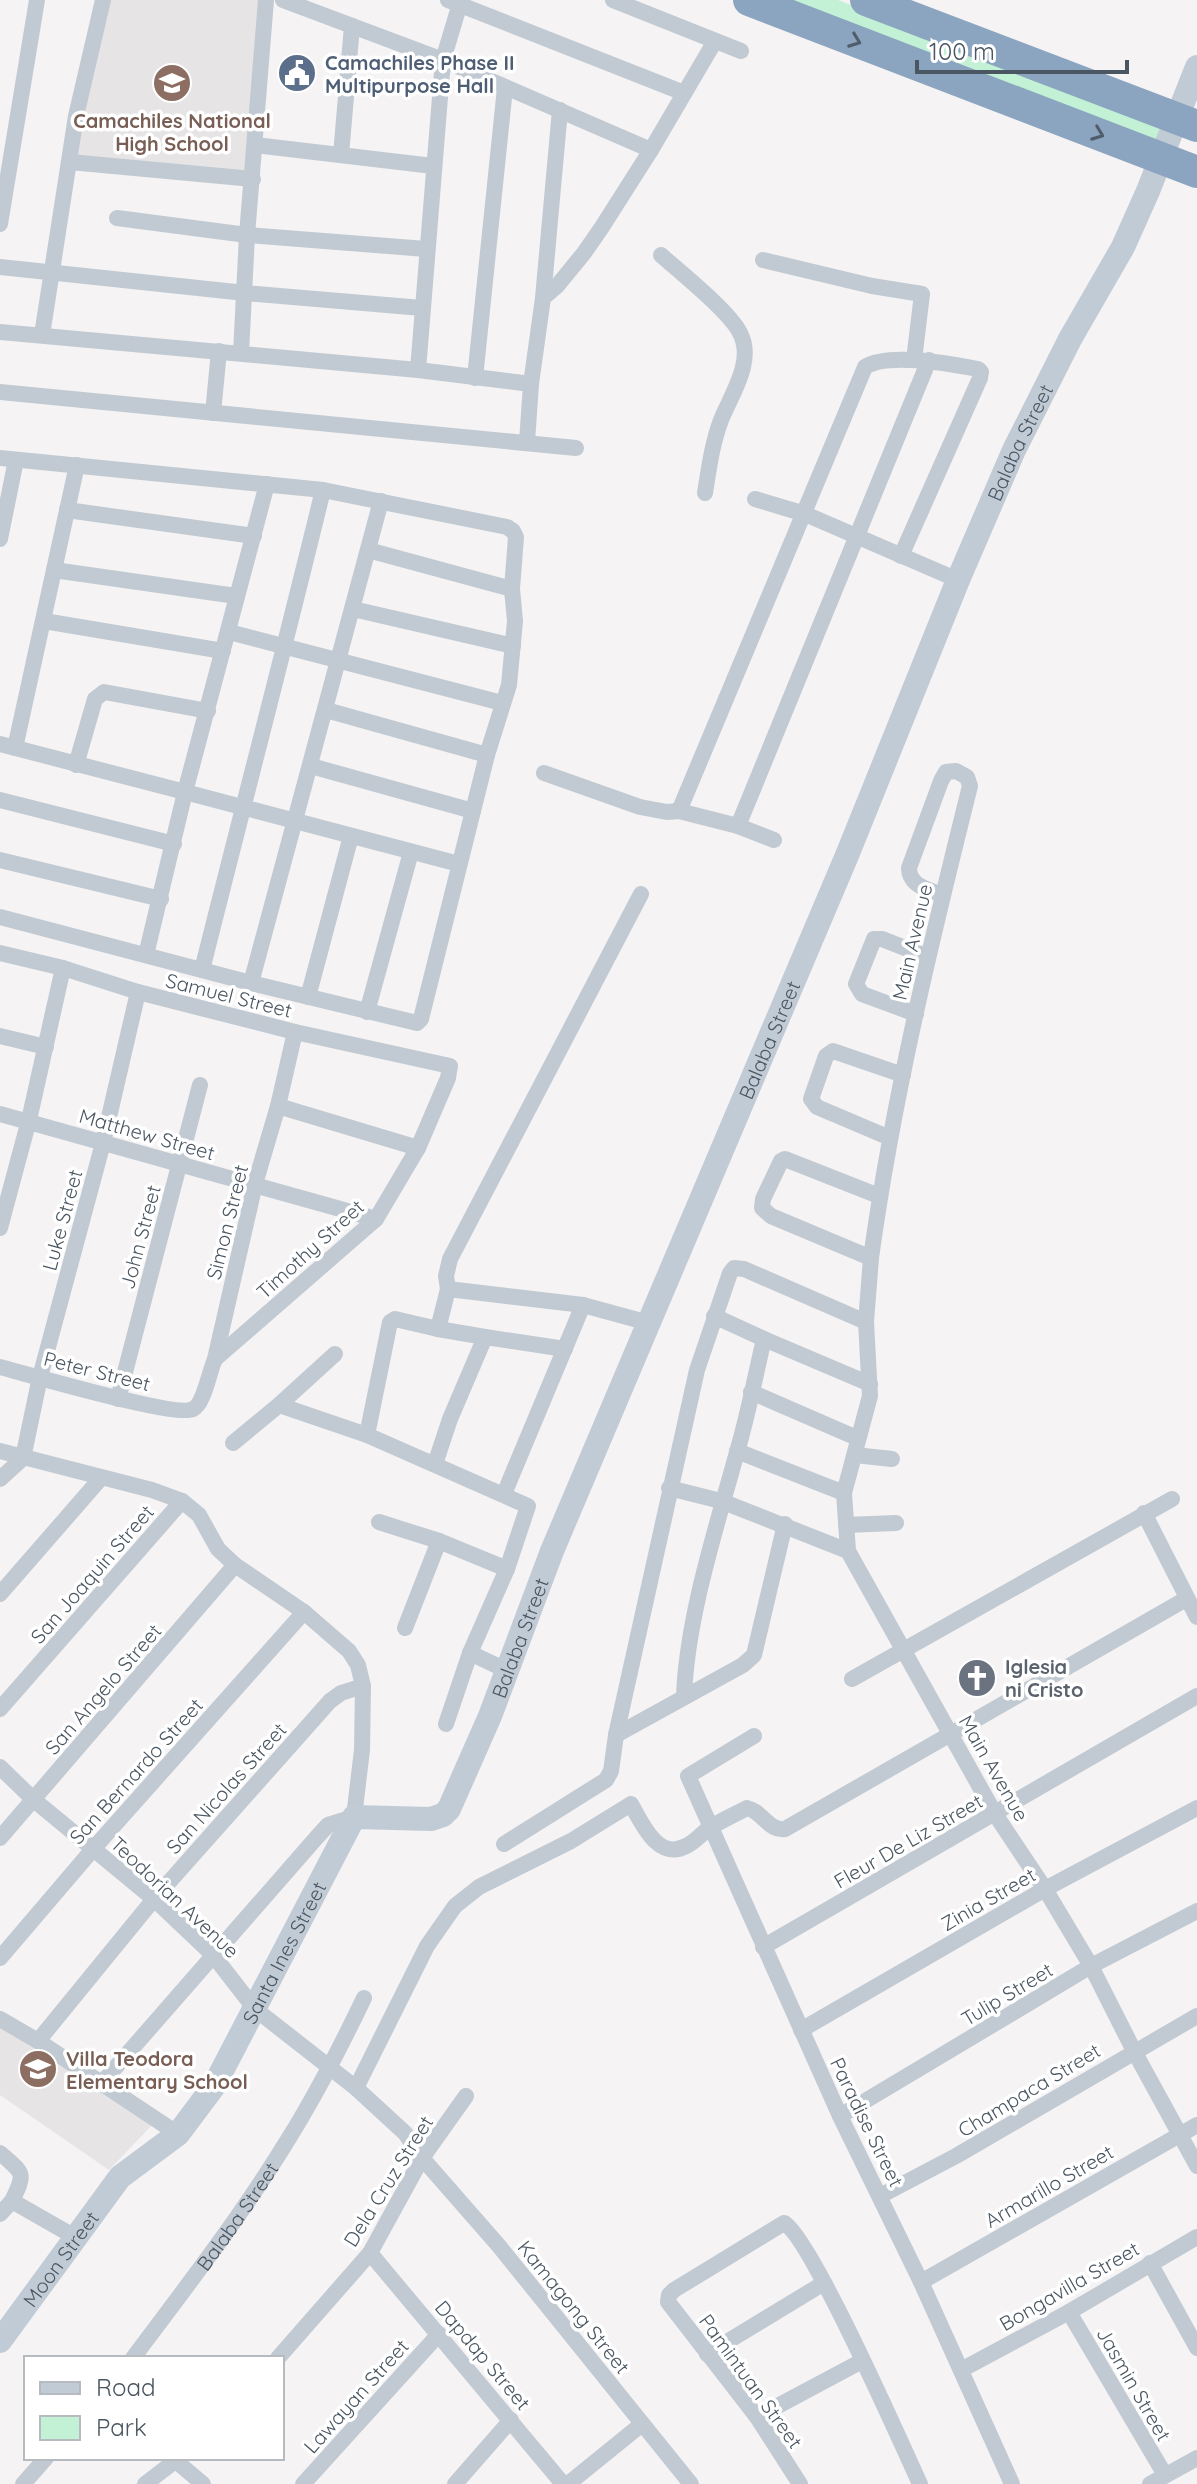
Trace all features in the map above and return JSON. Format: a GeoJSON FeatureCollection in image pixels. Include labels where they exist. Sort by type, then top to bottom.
{"type":"FeatureCollection","features":[{"type":"Feature","properties":{"kind":"highway"},"geometry":{"type":"LineString","coordinates":[[749,0],[1197,172]]}},
{"type":"Feature","properties":{"kind":"highway"},"geometry":{"type":"LineString","coordinates":[[866,0],[1197,126]]}},
{"type":"Feature","properties":{"kind":"street"},"geometry":{"type":"LineString","coordinates":[[0,224],[37,0]]}},
{"type":"Feature","properties":{"kind":"street"},"geometry":{"type":"LineString","coordinates":[[42,335],[88,57],[103,0]]}},
{"type":"Feature","properties":{"kind":"street"},"geometry":{"type":"LineString","coordinates":[[241,353],[266,0]]}},
{"type":"Feature","properties":{"kind":"street"},"geometry":{"type":"LineString","coordinates":[[283,0],[443,60],[651,150]]}},
{"type":"Feature","properties":{"kind":"street"},"geometry":{"type":"LineString","coordinates":[[613,0],[741,51]]}},
{"type":"Feature","properties":{"kind":"street"},"geometry":{"type":"LineString","coordinates":[[418,370],[443,60],[456,2],[684,93]]}},
{"type":"Feature","properties":{"kind":"street"},"geometry":{"type":"LineString","coordinates":[[341,155],[352,26]]}},
{"type":"Feature","properties":{"kind":"street"},"geometry":{"type":"LineString","coordinates":[[543,298],[584,253],[651,150],[715,41]]}},
{"type":"Feature","properties":{"kind":"street","name":"Balaba Street"},"geometry":{"type":"LineString","coordinates":[[354,1817],[415,1820],[443,1815],[456,1795],[508,1671],[552,1551],[848,853],[958,580],[1014,450],[1070,339],[1123,247],[1196,70]]}},
{"type":"Feature","properties":{"kind":"street"},"geometry":{"type":"LineString","coordinates":[[475,378],[505,88]]}},
{"type":"Feature","properties":{"kind":"street"},"geometry":{"type":"LineString","coordinates":[[527,442],[560,110]]}},
{"type":"Feature","properties":{"kind":"street"},"geometry":{"type":"LineString","coordinates":[[255,145],[433,166]]}},
{"type":"Feature","properties":{"kind":"street"},"geometry":{"type":"LineString","coordinates":[[70,162],[253,179]]}},
{"type":"Feature","properties":{"kind":"street"},"geometry":{"type":"LineString","coordinates":[[117,218],[247,235],[426,249]]}},
{"type":"Feature","properties":{"kind":"street"},"geometry":{"type":"LineString","coordinates":[[661,255],[733,322],[743,339],[742,366],[710,457],[705,493]]}},
{"type":"Feature","properties":{"kind":"street"},"geometry":{"type":"LineString","coordinates":[[738,826],[857,538],[922,360],[922,294],[872,286],[763,260]]}},
{"type":"Feature","properties":{"kind":"street"},"geometry":{"type":"LineString","coordinates":[[0,267],[422,308]]}},
{"type":"Feature","properties":{"kind":"street"},"geometry":{"type":"LineString","coordinates":[[0,332],[418,370],[531,384]]}},
{"type":"Feature","properties":{"kind":"street"},"geometry":{"type":"LineString","coordinates":[[213,413],[219,351]]}},
{"type":"Feature","properties":{"kind":"street"},"geometry":{"type":"LineString","coordinates":[[679,811],[865,367],[872,363],[922,360],[978,369],[981,372],[901,556]]}},
{"type":"Feature","properties":{"kind":"street"},"geometry":{"type":"LineString","coordinates":[[0,392],[576,448]]}},
{"type":"Feature","properties":{"kind":"street"},"geometry":{"type":"LineString","coordinates":[[0,539],[8,459],[323,490],[507,527],[516,537],[512,589],[515,621],[509,685],[487,755],[421,1019],[417,1023],[0,917]]}},
{"type":"Feature","properties":{"kind":"street"},"geometry":{"type":"LineString","coordinates":[[77,465],[44,621],[7,746],[459,864]]}},
{"type":"Feature","properties":{"kind":"street"},"geometry":{"type":"LineString","coordinates":[[146,955],[185,792],[267,484]]}},
{"type":"Feature","properties":{"kind":"street"},"geometry":{"type":"LineString","coordinates":[[202,970],[323,490]]}},
{"type":"Feature","properties":{"kind":"street"},"geometry":{"type":"LineString","coordinates":[[755,499],[805,514],[958,580]]}},
{"type":"Feature","properties":{"kind":"street"},"geometry":{"type":"LineString","coordinates":[[251,983],[381,501]]}},
{"type":"Feature","properties":{"kind":"street"},"geometry":{"type":"LineString","coordinates":[[67,510],[254,536]]}},
{"type":"Feature","properties":{"kind":"street"},"geometry":{"type":"LineString","coordinates":[[368,550],[512,589]]}},
{"type":"Feature","properties":{"kind":"street"},"geometry":{"type":"LineString","coordinates":[[54,570],[236,596]]}},
{"type":"Feature","properties":{"kind":"street"},"geometry":{"type":"LineString","coordinates":[[353,609],[513,646]]}},
{"type":"Feature","properties":{"kind":"street"},"geometry":{"type":"LineString","coordinates":[[44,621],[223,651]]}},
{"type":"Feature","properties":{"kind":"street"},"geometry":{"type":"LineString","coordinates":[[229,632],[502,703]]}},
{"type":"Feature","properties":{"kind":"street"},"geometry":{"type":"LineString","coordinates":[[76,765],[95,699],[104,692],[208,711]]}},
{"type":"Feature","properties":{"kind":"street"},"geometry":{"type":"LineString","coordinates":[[326,710],[487,755]]}},
{"type":"Feature","properties":{"kind":"street"},"geometry":{"type":"LineString","coordinates":[[311,766],[473,811]]}},
{"type":"Feature","properties":{"kind":"street","name":"Main Avenue"},"geometry":{"type":"LineString","coordinates":[[942,895],[914,883],[909,876],[909,868],[941,781],[949,771],[963,774],[970,786],[928,957],[879,1196],[866,1322],[870,1384],[866,1414],[844,1493],[848,1551],[995,1814],[1091,1966],[1197,2166]]}},
{"type":"Feature","properties":{"kind":"street"},"geometry":{"type":"LineString","coordinates":[[544,773],[640,807],[679,811],[738,826],[774,840]]}},
{"type":"Feature","properties":{"kind":"street"},"geometry":{"type":"LineString","coordinates":[[0,800],[174,844]]}},
{"type":"Feature","properties":{"kind":"street"},"geometry":{"type":"LineString","coordinates":[[308,997],[351,836]]}},
{"type":"Feature","properties":{"kind":"street"},"geometry":{"type":"LineString","coordinates":[[367,1012],[411,852]]}},
{"type":"Feature","properties":{"kind":"street"},"geometry":{"type":"LineString","coordinates":[[0,860],[161,899]]}},
{"type":"Feature","properties":{"kind":"street"},"geometry":{"type":"LineString","coordinates":[[438,1329],[448,1289],[446,1276],[450,1259],[641,894]]}},
{"type":"Feature","properties":{"kind":"street","name":"Main Avenue"},"geometry":{"type":"LineString","coordinates":[[916,1014],[862,994],[856,984],[874,939],[928,957]]}},
{"type":"Feature","properties":{"kind":"street","name":"Samuel Street"},"geometry":{"type":"LineString","coordinates":[[0,953],[295,1032],[450,1066]]}},
{"type":"Feature","properties":{"kind":"street"},"geometry":{"type":"LineString","coordinates":[[0,1228],[4,1198],[29,1120],[63,968]]}},
{"type":"Feature","properties":{"kind":"street","name":"Luke Street"},"geometry":{"type":"LineString","coordinates":[[23,1458],[40,1377],[103,1143],[138,992]]}},
{"type":"Feature","properties":{"kind":"street","name":"Simon Street"},"geometry":{"type":"LineString","coordinates":[[185,1411],[196,1408],[201,1401],[215,1359],[255,1184],[295,1032]]}},
{"type":"Feature","properties":{"kind":"street"},"geometry":{"type":"LineString","coordinates":[[0,1036],[46,1047]]}},
{"type":"Feature","properties":{"kind":"street"},"geometry":{"type":"LineString","coordinates":[[890,1138],[817,1107],[811,1099],[826,1056],[833,1051],[903,1075]]}},
{"type":"Feature","properties":{"kind":"street","name":"Timothy Street"},"geometry":{"type":"LineString","coordinates":[[215,1359],[376,1219],[418,1148],[448,1078],[450,1066]]}},
{"type":"Feature","properties":{"kind":"street","name":"John Street"},"geometry":{"type":"LineString","coordinates":[[118,1399],[200,1085]]}},
{"type":"Feature","properties":{"kind":"street"},"geometry":{"type":"LineString","coordinates":[[278,1106],[418,1148]]}},
{"type":"Feature","properties":{"kind":"street","name":"Matthew Street"},"geometry":{"type":"LineString","coordinates":[[0,1114],[376,1219]]}},
{"type":"Feature","properties":{"kind":"street"},"geometry":{"type":"LineString","coordinates":[[871,1258],[765,1212],[763,1199],[781,1161],[785,1159],[879,1196]]}},
{"type":"Feature","properties":{"kind":"street"},"geometry":{"type":"LineString","coordinates":[[504,1844],[606,1780],[611,1771],[616,1735],[697,1370],[730,1273],[739,1267],[866,1322]]}},
{"type":"Feature","properties":{"kind":"street"},"geometry":{"type":"LineString","coordinates":[[448,1289],[583,1305],[649,1323]]}},
{"type":"Feature","properties":{"kind":"street"},"geometry":{"type":"LineString","coordinates":[[504,1494],[583,1305]]}},
{"type":"Feature","properties":{"kind":"street"},"geometry":{"type":"LineString","coordinates":[[714,1316],[870,1384]]}},
{"type":"Feature","properties":{"kind":"street"},"geometry":{"type":"LineString","coordinates":[[367,1435],[390,1322],[395,1319],[565,1349]]}},
{"type":"Feature","properties":{"kind":"street"},"geometry":{"type":"LineString","coordinates":[[435,1464],[450,1419],[485,1337]]}},
{"type":"Feature","properties":{"kind":"street"},"geometry":{"type":"LineString","coordinates":[[684,1696],[695,1620],[721,1501],[737,1451],[764,1339]]}},
{"type":"Feature","properties":{"kind":"street"},"geometry":{"type":"LineString","coordinates":[[233,1443],[335,1354]]}},
{"type":"Feature","properties":{"kind":"street","name":"Peter Street"},"geometry":{"type":"LineString","coordinates":[[0,1367],[118,1399],[185,1411]]}},
{"type":"Feature","properties":{"kind":"street"},"geometry":{"type":"LineString","coordinates":[[751,1392],[856,1447],[892,1459]]}},
{"type":"Feature","properties":{"kind":"street"},"geometry":{"type":"LineString","coordinates":[[279,1405],[367,1435],[504,1494],[526,1505],[529,1510],[470,1653],[446,1724]]}},
{"type":"Feature","properties":{"kind":"street"},"geometry":{"type":"LineString","coordinates":[[0,1451],[152,1490],[182,1501],[199,1515],[218,1549],[235,1565],[304,1612],[349,1651],[358,1665],[363,1686]]}},
{"type":"Feature","properties":{"kind":"street"},"geometry":{"type":"LineString","coordinates":[[737,1451],[844,1493]]}},
{"type":"Feature","properties":{"kind":"street"},"geometry":{"type":"LineString","coordinates":[[0,1479],[23,1458]]}},
{"type":"Feature","properties":{"kind":"street"},"geometry":{"type":"LineString","coordinates":[[0,1594],[101,1478]]}},
{"type":"Feature","properties":{"kind":"street"},"geometry":{"type":"LineString","coordinates":[[669,1488],[721,1501],[848,1551]]}},
{"type":"Feature","properties":{"kind":"street"},"geometry":{"type":"LineString","coordinates":[[852,1679],[1172,1499]]}},
{"type":"Feature","properties":{"kind":"street","name":"San Joaquin Street"},"geometry":{"type":"LineString","coordinates":[[0,1709],[182,1501]]}},
{"type":"Feature","properties":{"kind":"street"},"geometry":{"type":"LineString","coordinates":[[1144,1513],[1197,1617]]}},
{"type":"Feature","properties":{"kind":"street"},"geometry":{"type":"LineString","coordinates":[[379,1522],[439,1541],[507,1569]]}},
{"type":"Feature","properties":{"kind":"street"},"geometry":{"type":"LineString","coordinates":[[846,1525],[896,1523]]}},
{"type":"Feature","properties":{"kind":"street"},"geometry":{"type":"LineString","coordinates":[[616,1735],[743,1665],[754,1655],[785,1524]]}},
{"type":"Feature","properties":{"kind":"street"},"geometry":{"type":"LineString","coordinates":[[405,1628],[439,1541]]}},
{"type":"Feature","properties":{"kind":"street","name":"San Angelo Street"},"geometry":{"type":"LineString","coordinates":[[0,1838],[235,1565]]}},
{"type":"Feature","properties":{"kind":"street"},"geometry":{"type":"LineString","coordinates":[[356,2088],[427,1946],[455,1906],[506,1872],[571,1841],[631,1804],[661,1848],[672,1851],[687,1846],[710,1828],[747,1808],[753,1809],[771,1826],[785,1829],[1186,1599]]}},
{"type":"Feature","properties":{"kind":"street","name":"San Bernardo Street"},"geometry":{"type":"LineString","coordinates":[[0,1958],[304,1612]]}},
{"type":"Feature","properties":{"kind":"street"},"geometry":{"type":"LineString","coordinates":[[470,1653],[508,1671]]}},
{"type":"Feature","properties":{"kind":"street","name":"Santa Ines Street"},"geometry":{"type":"LineString","coordinates":[[120,2177],[178,2134],[214,2086],[354,1817],[362,1750],[363,1686]]}},
{"type":"Feature","properties":{"kind":"street","name":"San Nicolas Street"},"geometry":{"type":"LineString","coordinates":[[38,2041],[154,1899],[330,1701],[341,1693],[363,1686]]}},
{"type":"Feature","properties":{"kind":"street","name":"Fleur De Liz Street"},"geometry":{"type":"LineString","coordinates":[[763,1947],[1197,1696]]}},
{"type":"Feature","properties":{"kind":"street","name":"Paradise Street"},"geometry":{"type":"LineString","coordinates":[[754,1736],[688,1776],[840,2116],[921,2282],[1012,2484]]}},
{"type":"Feature","properties":{"kind":"street","name":"Teodorian Avenue"},"geometry":{"type":"LineString","coordinates":[[0,1767],[34,1800],[154,1899],[213,1955],[255,2009],[356,2088],[405,2133],[422,2158]]}},
{"type":"Feature","properties":{"kind":"street","name":"Zinia Street"},"geometry":{"type":"LineString","coordinates":[[801,2030],[1045,1889],[1197,1808]]}},
{"type":"Feature","properties":{"kind":"street"},"geometry":{"type":"LineString","coordinates":[[101,2084],[328,1825],[354,1817]]}},
{"type":"Feature","properties":{"kind":"street","name":"Tulip Street"},"geometry":{"type":"LineString","coordinates":[[840,2116],[1091,1966],[1197,1911]]}},
{"type":"Feature","properties":{"kind":"street","name":"Balaba Street"},"geometry":{"type":"LineString","coordinates":[[135,2356],[206,2261],[280,2152],[330,2068],[364,1998]]}},
{"type":"Feature","properties":{"kind":"street","name":"Champaca Street"},"geometry":{"type":"LineString","coordinates":[[880,2196],[956,2156],[1197,2016]]}},
{"type":"Feature","properties":{"kind":"street"},"geometry":{"type":"LineString","coordinates":[[0,2019],[178,2134]]}},
{"type":"Feature","properties":{"kind":"street","name":"Dela Cruz Street"},"geometry":{"type":"LineString","coordinates":[[280,2356],[370,2253],[422,2158],[466,2096]]}},
{"type":"Feature","properties":{"kind":"street","name":"Armarillo Street"},"geometry":{"type":"LineString","coordinates":[[921,2282],[1197,2125]]}},
{"type":"Feature","properties":{"kind":"street"},"geometry":{"type":"LineString","coordinates":[[0,2153],[21,2174],[22,2181],[12,2201],[0,2214]]}},
{"type":"Feature","properties":{"kind":"street","name":"Kamagong Street"},"geometry":{"type":"LineString","coordinates":[[422,2158],[499,2246],[691,2484]]}},
{"type":"Feature","properties":{"kind":"street","name":"Moon Street"},"geometry":{"type":"LineString","coordinates":[[4,2326],[120,2177]]}},
{"type":"Feature","properties":{"kind":"street"},"geometry":{"type":"LineString","coordinates":[[12,2201],[75,2237]]}},
{"type":"Feature","properties":{"kind":"street","name":"Pamintuan Street"},"geometry":{"type":"LineString","coordinates":[[800,2484],[757,2417],[668,2302],[674,2290],[784,2223],[793,2229],[824,2283]]}},
{"type":"Feature","properties":{"kind":"street","name":"Bongavilla Street"},"geometry":{"type":"LineString","coordinates":[[961,2370],[1069,2312],[1197,2237]]}},
{"type":"Feature","properties":{"kind":"street","name":"Dapdap Street"},"geometry":{"type":"LineString","coordinates":[[370,2253],[566,2484]]}},
{"type":"Feature","properties":{"kind":"street"},"geometry":{"type":"LineString","coordinates":[[1150,2263],[1197,2348]]}},
{"type":"Feature","properties":{"kind":"street"},"geometry":{"type":"LineString","coordinates":[[707,2354],[824,2283],[920,2484]]}},
{"type":"Feature","properties":{"kind":"street","name":"Jasmin Street"},"geometry":{"type":"LineString","coordinates":[[1069,2312],[1157,2480]]}},
{"type":"Feature","properties":{"kind":"street","name":"Lawayan Street"},"geometry":{"type":"LineString","coordinates":[[303,2484],[439,2334]]}},
{"type":"Feature","properties":{"kind":"street"},"geometry":{"type":"LineString","coordinates":[[757,2417],[862,2361]]}},
{"type":"Feature","properties":{"kind":"street"},"geometry":{"type":"LineString","coordinates":[[455,2484],[511,2420]]}},
{"type":"Feature","properties":{"kind":"street"},"geometry":{"type":"LineString","coordinates":[[566,2484],[642,2424]]}},
{"type":"Feature","properties":{"kind":"street"},"geometry":{"type":"LineString","coordinates":[[1157,2480],[1197,2458]]}},
{"type":"Feature","properties":{"kind":"street"},"geometry":{"type":"LineString","coordinates":[[23,2484],[44,2460]]}},
{"type":"Feature","properties":{"kind":"street"},"geometry":{"type":"LineString","coordinates":[[145,2484],[178,2460],[203,2484]]}},
{"type":"Feature","properties":{"kind":"shaded area","name":"Camachiles National High School"},"geometry":{"type":"Polygon","coordinates":[[[110,0],[265,0],[248,175],[76,160],[81,122],[110,0]]]}},
{"type":"Feature","properties":{"kind":"shaded area","name":"Villa Teodora Elementary School"},"geometry":{"type":"Polygon","coordinates":[[[0,2019],[155,2122],[109,2170],[0,2095],[0,2019]]]}},
{"type":"Feature","properties":{"kind":"green space"},"geometry":{"type":"Polygon","coordinates":[[[764,0],[838,0],[1174,129],[1164,155],[764,0]]]}},
{"type":"Feature","properties":{"kind":"place","name":"Camachiles Phase II Multipurpose Hall"},"geometry":{"type":"Point","coordinates":[297,73]}},
{"type":"Feature","properties":{"kind":"place","name":"Camachiles National High School"},"geometry":{"type":"Point","coordinates":[172,83]}},
{"type":"Feature","properties":{"kind":"place","name":"Iglesia ni Cristo"},"geometry":{"type":"Point","coordinates":[977,1678]}},
{"type":"Feature","properties":{"kind":"place","name":"Villa Teodora Elementary School"},"geometry":{"type":"Point","coordinates":[38,2069]}}]}
